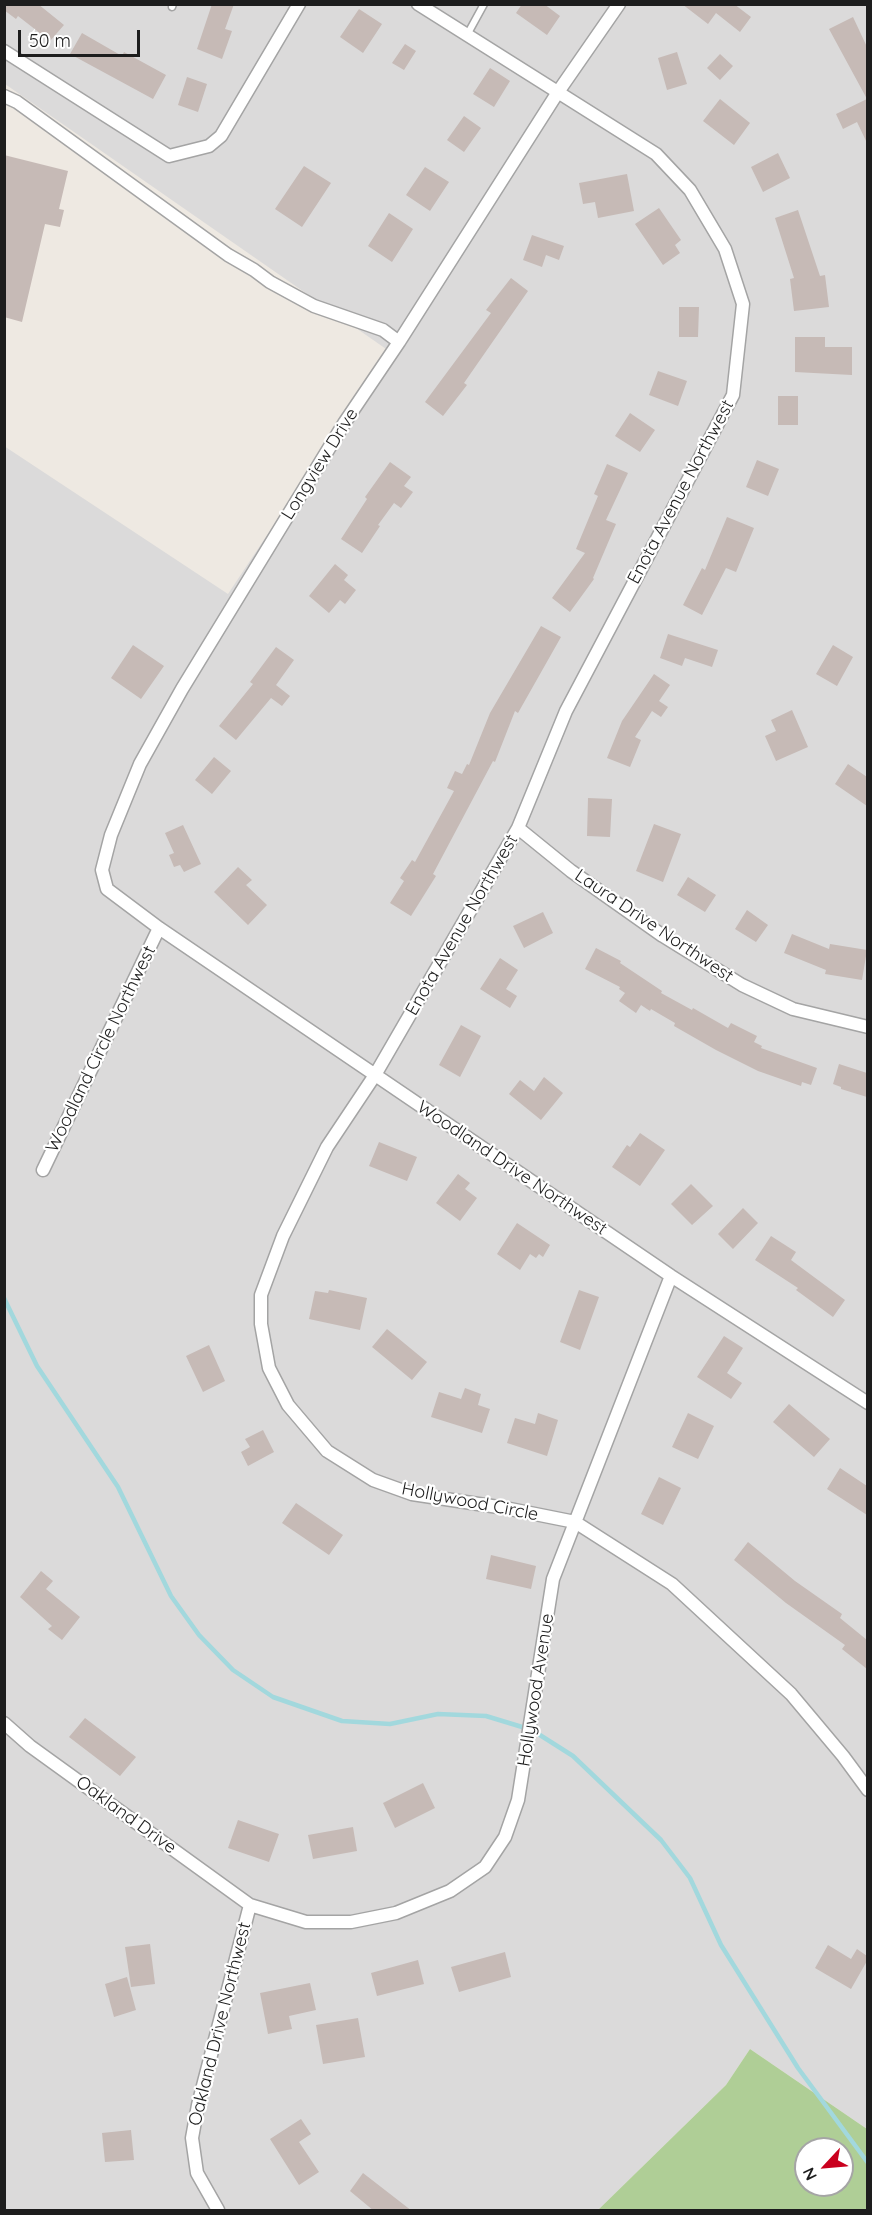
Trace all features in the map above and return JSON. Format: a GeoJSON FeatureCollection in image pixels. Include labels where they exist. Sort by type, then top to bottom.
{"type":"FeatureCollection","features":[{"type":"Feature","properties":{"kind":"street"},"geometry":{"type":"LineString","coordinates":[[4,51],[169,156],[209,146],[221,136],[299,4]]}},
{"type":"Feature","properties":{"kind":"street","name":"Enota Avenue Northwest"},"geometry":{"type":"LineString","coordinates":[[375,1075],[518,828],[566,711],[733,395],[743,304],[725,249],[690,190],[656,154],[418,4]]}},
{"type":"Feature","properties":{"kind":"street","name":"Longview Drive"},"geometry":{"type":"LineString","coordinates":[[159,928],[107,889],[102,870],[111,835],[140,764],[182,689],[345,422],[399,342],[558,92],[620,4]]}},
{"type":"Feature","properties":{"kind":"street"},"geometry":{"type":"LineString","coordinates":[[4,96],[17,102],[228,255],[270,282],[314,306],[383,330],[399,342]]}},
{"type":"Feature","properties":{"kind":"street","name":"Laura Drive Northwest"},"geometry":{"type":"LineString","coordinates":[[518,828],[571,871],[663,936],[742,985],[793,1010],[867,1027]]}},
{"type":"Feature","properties":{"kind":"street","name":"Woodland Drive Northwest"},"geometry":{"type":"LineString","coordinates":[[159,928],[671,1276],[867,1403]]}},
{"type":"Feature","properties":{"kind":"street","name":"Woodland Circle Northwest"},"geometry":{"type":"LineString","coordinates":[[43,1170],[159,928]]}},
{"type":"Feature","properties":{"kind":"street","name":"Hollywood Circle"},"geometry":{"type":"LineString","coordinates":[[375,1075],[327,1147],[284,1236],[261,1295],[261,1324],[269,1368],[288,1405],[327,1451],[373,1480],[412,1494],[505,1508],[575,1522],[672,1584],[791,1694],[843,1756],[867,1790]]}},
{"type":"Feature","properties":{"kind":"street","name":"Hollywood Avenue"},"geometry":{"type":"LineString","coordinates":[[250,1905],[306,1922],[351,1922],[396,1913],[450,1891],[485,1867],[506,1837],[519,1800],[553,1579],[671,1276]]}},
{"type":"Feature","properties":{"kind":"street","name":"Oakland Drive"},"geometry":{"type":"LineString","coordinates":[[4,1723],[30,1746],[250,1905]]}},
{"type":"Feature","properties":{"kind":"street","name":"Oakland Drive Northwest"},"geometry":{"type":"LineString","coordinates":[[218,2211],[197,2173],[192,2138],[198,2105],[250,1905]]}},
{"type":"Feature","properties":{"kind":"lane"},"geometry":{"type":"LineString","coordinates":[[466,35],[484,4]]}},
{"type":"Feature","properties":{"kind":"shaded area"},"geometry":{"type":"Polygon","coordinates":[[[5,5],[867,5],[867,2129],[750,2049],[726,2085],[598,2210],[5,2210],[4,446],[228,594],[389,351],[5,84],[5,5]]]}},
{"type":"Feature","properties":{"kind":"green space"},"geometry":{"type":"Polygon","coordinates":[[[750,2049],[867,2129],[867,2210],[598,2210],[726,2085],[750,2049]]]}},
{"type":"Feature","properties":{"kind":"building"},"geometry":{"type":"Polygon","coordinates":[[[4,4],[38,4],[64,25],[50,41],[18,16],[16,19],[4,10],[4,4]]]}},
{"type":"Feature","properties":{"kind":"building"},"geometry":{"type":"Polygon","coordinates":[[[212,4],[234,4],[225,29],[232,31],[222,59],[197,49],[212,4]]]}},
{"type":"Feature","properties":{"kind":"building"},"geometry":{"type":"Polygon","coordinates":[[[522,4],[544,4],[560,16],[547,35],[516,13],[522,4]]]}},
{"type":"Feature","properties":{"kind":"building"},"geometry":{"type":"Polygon","coordinates":[[[682,4],[734,4],[751,17],[740,32],[716,13],[708,24],[682,4]]]}},
{"type":"Feature","properties":{"kind":"building"},"geometry":{"type":"Polygon","coordinates":[[[359,9],[382,24],[363,53],[340,37],[359,9]]]}},
{"type":"Feature","properties":{"kind":"building"},"geometry":{"type":"Polygon","coordinates":[[[853,17],[867,47],[867,99],[829,29],[853,17]]]}},
{"type":"Feature","properties":{"kind":"building"},"geometry":{"type":"Polygon","coordinates":[[[82,33],[122,56],[124,52],[166,75],[153,99],[70,54],[82,33]]]}},
{"type":"Feature","properties":{"kind":"building"},"geometry":{"type":"Polygon","coordinates":[[[405,44],[416,51],[404,70],[392,63],[405,44]]]}},
{"type":"Feature","properties":{"kind":"building"},"geometry":{"type":"Polygon","coordinates":[[[677,52],[687,84],[667,90],[658,58],[677,52]]]}},
{"type":"Feature","properties":{"kind":"building"},"geometry":{"type":"Polygon","coordinates":[[[720,54],[733,66],[720,80],[707,68],[720,54]]]}},
{"type":"Feature","properties":{"kind":"building"},"geometry":{"type":"Polygon","coordinates":[[[490,68],[510,81],[494,107],[473,94],[490,68]]]}},
{"type":"Feature","properties":{"kind":"building"},"geometry":{"type":"Polygon","coordinates":[[[187,77],[207,84],[198,112],[178,105],[187,77]]]}},
{"type":"Feature","properties":{"kind":"building"},"geometry":{"type":"Polygon","coordinates":[[[720,99],[750,123],[734,145],[703,121],[720,99]]]}},
{"type":"Feature","properties":{"kind":"building"},"geometry":{"type":"Polygon","coordinates":[[[867,99],[867,143],[857,122],[843,129],[836,114],[867,99]]]}},
{"type":"Feature","properties":{"kind":"building"},"geometry":{"type":"Polygon","coordinates":[[[464,116],[481,128],[464,152],[447,140],[464,116]]]}},
{"type":"Feature","properties":{"kind":"building"},"geometry":{"type":"Polygon","coordinates":[[[778,153],[790,178],[763,192],[751,167],[778,153]]]}},
{"type":"Feature","properties":{"kind":"building"},"geometry":{"type":"Polygon","coordinates":[[[4,155],[68,171],[59,209],[64,210],[60,227],[45,224],[22,322],[4,317],[4,155]]]}},
{"type":"Feature","properties":{"kind":"building"},"geometry":{"type":"Polygon","coordinates":[[[304,166],[331,183],[302,227],[275,209],[304,166]]]}},
{"type":"Feature","properties":{"kind":"building"},"geometry":{"type":"Polygon","coordinates":[[[425,167],[449,182],[430,211],[406,195],[425,167]]]}},
{"type":"Feature","properties":{"kind":"building"},"geometry":{"type":"Polygon","coordinates":[[[627,174],[634,211],[598,218],[595,202],[583,204],[579,183],[627,174]]]}},
{"type":"Feature","properties":{"kind":"building"},"geometry":{"type":"Polygon","coordinates":[[[659,208],[681,240],[675,245],[680,253],[663,265],[635,224],[659,208]]]}},
{"type":"Feature","properties":{"kind":"building"},"geometry":{"type":"Polygon","coordinates":[[[798,210],[820,276],[825,275],[829,307],[794,311],[790,279],[794,278],[775,218],[798,210]]]}},
{"type":"Feature","properties":{"kind":"building"},"geometry":{"type":"Polygon","coordinates":[[[389,213],[413,229],[392,262],[368,246],[389,213]]]}},
{"type":"Feature","properties":{"kind":"building"},"geometry":{"type":"Polygon","coordinates":[[[532,235],[564,246],[559,260],[546,255],[542,267],[523,260],[532,235]]]}},
{"type":"Feature","properties":{"kind":"building"},"geometry":{"type":"Polygon","coordinates":[[[511,278],[528,291],[464,383],[467,385],[443,416],[425,402],[491,313],[486,310],[511,278]]]}},
{"type":"Feature","properties":{"kind":"building"},"geometry":{"type":"Polygon","coordinates":[[[679,307],[699,307],[698,337],[679,337],[679,307]]]}},
{"type":"Feature","properties":{"kind":"building"},"geometry":{"type":"Polygon","coordinates":[[[795,337],[825,337],[825,347],[852,347],[852,375],[795,372],[795,337]]]}},
{"type":"Feature","properties":{"kind":"building"},"geometry":{"type":"Polygon","coordinates":[[[658,371],[687,381],[678,406],[649,395],[658,371]]]}},
{"type":"Feature","properties":{"kind":"building"},"geometry":{"type":"Polygon","coordinates":[[[778,396],[798,396],[798,425],[778,425],[778,396]]]}},
{"type":"Feature","properties":{"kind":"building"},"geometry":{"type":"Polygon","coordinates":[[[630,413],[655,430],[640,452],[615,436],[630,413]]]}},
{"type":"Feature","properties":{"kind":"building"},"geometry":{"type":"Polygon","coordinates":[[[757,460],[779,469],[768,496],[746,487],[757,460]]]}},
{"type":"Feature","properties":{"kind":"building"},"geometry":{"type":"Polygon","coordinates":[[[390,462],[411,477],[404,486],[413,492],[401,508],[394,503],[362,553],[341,539],[367,499],[365,497],[390,462]]]}},
{"type":"Feature","properties":{"kind":"building"},"geometry":{"type":"Polygon","coordinates":[[[607,464],[628,473],[606,520],[616,524],[594,579],[570,612],[552,598],[585,553],[576,549],[598,496],[594,494],[607,464]]]}},
{"type":"Feature","properties":{"kind":"building"},"geometry":{"type":"Polygon","coordinates":[[[727,517],[754,528],[736,572],[726,568],[702,615],[683,605],[702,568],[705,570],[727,517]]]}},
{"type":"Feature","properties":{"kind":"building"},"geometry":{"type":"Polygon","coordinates":[[[335,564],[348,575],[344,580],[356,590],[345,604],[340,600],[329,613],[309,596],[335,564]]]}},
{"type":"Feature","properties":{"kind":"building"},"geometry":{"type":"Polygon","coordinates":[[[541,626],[561,637],[518,713],[515,711],[495,762],[493,761],[433,874],[436,876],[411,916],[390,903],[404,881],[400,878],[412,860],[415,862],[454,791],[447,788],[455,771],[462,774],[467,764],[469,765],[490,713],[541,626]]]}},
{"type":"Feature","properties":{"kind":"building"},"geometry":{"type":"Polygon","coordinates":[[[668,634],[718,650],[712,667],[685,658],[682,666],[660,658],[668,634]]]}},
{"type":"Feature","properties":{"kind":"building"},"geometry":{"type":"Polygon","coordinates":[[[133,645],[164,666],[141,699],[111,678],[133,645]]]}},
{"type":"Feature","properties":{"kind":"building"},"geometry":{"type":"Polygon","coordinates":[[[833,645],[853,657],[837,686],[816,674],[833,645]]]}},
{"type":"Feature","properties":{"kind":"building"},"geometry":{"type":"Polygon","coordinates":[[[276,647],[294,660],[276,685],[290,696],[282,706],[271,698],[236,740],[219,726],[253,684],[250,682],[276,647]]]}},
{"type":"Feature","properties":{"kind":"building"},"geometry":{"type":"Polygon","coordinates":[[[654,674],[670,685],[659,701],[668,707],[661,717],[652,711],[635,737],[641,740],[630,767],[607,758],[622,721],[654,674]]]}},
{"type":"Feature","properties":{"kind":"building"},"geometry":{"type":"Polygon","coordinates":[[[792,710],[808,747],[776,761],[765,736],[776,731],[771,720],[792,710]]]}},
{"type":"Feature","properties":{"kind":"building"},"geometry":{"type":"Polygon","coordinates":[[[214,757],[231,771],[212,794],[195,780],[214,757]]]}},
{"type":"Feature","properties":{"kind":"building"},"geometry":{"type":"Polygon","coordinates":[[[848,764],[867,777],[867,806],[835,784],[848,764]]]}},
{"type":"Feature","properties":{"kind":"building"},"geometry":{"type":"Polygon","coordinates":[[[588,798],[612,799],[610,837],[587,836],[588,798]]]}},
{"type":"Feature","properties":{"kind":"building"},"geometry":{"type":"Polygon","coordinates":[[[654,824],[681,834],[663,882],[636,871],[654,824]]]}},
{"type":"Feature","properties":{"kind":"building"},"geometry":{"type":"Polygon","coordinates":[[[183,825],[201,864],[184,872],[180,865],[174,867],[169,855],[174,853],[165,833],[183,825]]]}},
{"type":"Feature","properties":{"kind":"building"},"geometry":{"type":"Polygon","coordinates":[[[238,867],[252,880],[246,885],[267,905],[248,925],[214,892],[238,867]]]}},
{"type":"Feature","properties":{"kind":"building"},"geometry":{"type":"Polygon","coordinates":[[[688,877],[716,895],[705,912],[677,895],[688,877]]]}},
{"type":"Feature","properties":{"kind":"building"},"geometry":{"type":"Polygon","coordinates":[[[747,910],[768,925],[756,942],[735,929],[747,910]]]}},
{"type":"Feature","properties":{"kind":"building"},"geometry":{"type":"Polygon","coordinates":[[[543,912],[553,933],[524,948],[513,926],[543,912]]]}},
{"type":"Feature","properties":{"kind":"building"},"geometry":{"type":"Polygon","coordinates":[[[792,934],[829,949],[830,944],[867,950],[862,980],[825,974],[826,970],[784,953],[792,934]]]}},
{"type":"Feature","properties":{"kind":"building"},"geometry":{"type":"Polygon","coordinates":[[[596,948],[621,961],[620,963],[662,991],[661,993],[692,1010],[693,1008],[728,1028],[731,1023],[757,1036],[754,1042],[762,1046],[761,1048],[817,1068],[811,1085],[802,1082],[801,1086],[758,1071],[674,1026],[675,1023],[651,1009],[650,1011],[641,1005],[636,1013],[619,1001],[625,993],[619,989],[620,987],[585,969],[596,948]]]}},
{"type":"Feature","properties":{"kind":"building"},"geometry":{"type":"Polygon","coordinates":[[[500,958],[518,970],[506,989],[517,996],[510,1008],[480,989],[500,958]]]}},
{"type":"Feature","properties":{"kind":"building"},"geometry":{"type":"Polygon","coordinates":[[[461,1025],[481,1036],[460,1077],[439,1065],[461,1025]]]}},
{"type":"Feature","properties":{"kind":"building"},"geometry":{"type":"Polygon","coordinates":[[[839,1064],[867,1073],[867,1097],[841,1089],[833,1084],[839,1064]]]}},
{"type":"Feature","properties":{"kind":"building"},"geometry":{"type":"Polygon","coordinates":[[[544,1077],[563,1093],[541,1120],[509,1094],[520,1080],[534,1091],[544,1077]]]}},
{"type":"Feature","properties":{"kind":"building"},"geometry":{"type":"Polygon","coordinates":[[[640,1133],[665,1150],[640,1186],[612,1167],[627,1145],[630,1147],[640,1133]]]}},
{"type":"Feature","properties":{"kind":"building"},"geometry":{"type":"Polygon","coordinates":[[[379,1142],[417,1157],[407,1181],[369,1166],[379,1142]]]}},
{"type":"Feature","properties":{"kind":"building"},"geometry":{"type":"Polygon","coordinates":[[[458,1174],[470,1183],[465,1189],[477,1198],[460,1221],[436,1203],[458,1174]]]}},
{"type":"Feature","properties":{"kind":"building"},"geometry":{"type":"Polygon","coordinates":[[[691,1184],[713,1206],[692,1225],[671,1204],[691,1184]]]}},
{"type":"Feature","properties":{"kind":"building"},"geometry":{"type":"Polygon","coordinates":[[[743,1208],[758,1223],[733,1249],[718,1234],[743,1208]]]}},
{"type":"Feature","properties":{"kind":"building"},"geometry":{"type":"Polygon","coordinates":[[[517,1223],[550,1245],[543,1257],[539,1254],[536,1258],[530,1254],[520,1270],[497,1254],[517,1223]]]}},
{"type":"Feature","properties":{"kind":"building"},"geometry":{"type":"Polygon","coordinates":[[[771,1236],[796,1252],[791,1260],[845,1300],[833,1317],[796,1290],[798,1288],[755,1260],[771,1236]]]}},
{"type":"Feature","properties":{"kind":"building"},"geometry":{"type":"Polygon","coordinates":[[[329,1290],[367,1298],[360,1330],[309,1319],[315,1291],[328,1293],[329,1290]]]}},
{"type":"Feature","properties":{"kind":"building"},"geometry":{"type":"Polygon","coordinates":[[[579,1290],[599,1297],[580,1350],[560,1342],[579,1290]]]}},
{"type":"Feature","properties":{"kind":"building"},"geometry":{"type":"Polygon","coordinates":[[[387,1329],[427,1362],[412,1380],[372,1347],[387,1329]]]}},
{"type":"Feature","properties":{"kind":"building"},"geometry":{"type":"Polygon","coordinates":[[[724,1336],[743,1348],[727,1373],[742,1383],[731,1399],[697,1377],[724,1336]]]}},
{"type":"Feature","properties":{"kind":"building"},"geometry":{"type":"Polygon","coordinates":[[[209,1345],[225,1381],[203,1392],[186,1356],[209,1345]]]}},
{"type":"Feature","properties":{"kind":"building"},"geometry":{"type":"Polygon","coordinates":[[[465,1388],[481,1394],[478,1405],[490,1409],[482,1433],[431,1417],[439,1392],[461,1399],[465,1388]]]}},
{"type":"Feature","properties":{"kind":"building"},"geometry":{"type":"Polygon","coordinates":[[[789,1404],[830,1439],[814,1457],[773,1422],[789,1404]]]}},
{"type":"Feature","properties":{"kind":"building"},"geometry":{"type":"Polygon","coordinates":[[[538,1413],[558,1420],[547,1456],[507,1443],[515,1418],[535,1424],[538,1413]]]}},
{"type":"Feature","properties":{"kind":"building"},"geometry":{"type":"Polygon","coordinates":[[[688,1413],[714,1426],[698,1459],[672,1447],[688,1413]]]}},
{"type":"Feature","properties":{"kind":"building"},"geometry":{"type":"Polygon","coordinates":[[[263,1430],[274,1452],[248,1466],[241,1452],[250,1447],[245,1439],[263,1430]]]}},
{"type":"Feature","properties":{"kind":"building"},"geometry":{"type":"Polygon","coordinates":[[[840,1468],[867,1486],[867,1515],[827,1489],[840,1468]]]}},
{"type":"Feature","properties":{"kind":"building"},"geometry":{"type":"Polygon","coordinates":[[[659,1477],[681,1488],[663,1525],[641,1514],[659,1477]]]}},
{"type":"Feature","properties":{"kind":"building"},"geometry":{"type":"Polygon","coordinates":[[[296,1503],[343,1535],[329,1555],[282,1523],[296,1503]]]}},
{"type":"Feature","properties":{"kind":"building"},"geometry":{"type":"Polygon","coordinates":[[[748,1542],[795,1581],[842,1614],[840,1618],[867,1640],[867,1669],[842,1649],[845,1645],[786,1603],[734,1560],[748,1542]]]}},
{"type":"Feature","properties":{"kind":"building"},"geometry":{"type":"Polygon","coordinates":[[[491,1555],[536,1566],[531,1589],[486,1579],[491,1555]]]}},
{"type":"Feature","properties":{"kind":"building"},"geometry":{"type":"Polygon","coordinates":[[[41,1571],[53,1581],[46,1589],[80,1617],[62,1640],[48,1629],[52,1626],[20,1597],[41,1571]]]}},
{"type":"Feature","properties":{"kind":"building"},"geometry":{"type":"Polygon","coordinates":[[[85,1718],[136,1757],[120,1776],[69,1737],[85,1718]]]}},
{"type":"Feature","properties":{"kind":"building"},"geometry":{"type":"Polygon","coordinates":[[[423,1783],[435,1808],[395,1828],[383,1803],[423,1783]]]}},
{"type":"Feature","properties":{"kind":"building"},"geometry":{"type":"Polygon","coordinates":[[[238,1820],[279,1834],[269,1862],[228,1848],[238,1820]]]}},
{"type":"Feature","properties":{"kind":"building"},"geometry":{"type":"Polygon","coordinates":[[[353,1827],[357,1851],[313,1859],[308,1835],[353,1827]]]}},
{"type":"Feature","properties":{"kind":"building"},"geometry":{"type":"Polygon","coordinates":[[[150,1944],[155,1984],[131,1987],[125,1947],[150,1944]]]}},
{"type":"Feature","properties":{"kind":"building"},"geometry":{"type":"Polygon","coordinates":[[[828,1945],[851,1959],[857,1949],[867,1956],[867,1961],[851,1989],[815,1968],[828,1945]]]}},
{"type":"Feature","properties":{"kind":"building"},"geometry":{"type":"Polygon","coordinates":[[[505,1952],[511,1977],[459,1992],[451,1967],[505,1952]]]}},
{"type":"Feature","properties":{"kind":"building"},"geometry":{"type":"Polygon","coordinates":[[[418,1960],[424,1984],[377,1996],[371,1973],[418,1960]]]}},
{"type":"Feature","properties":{"kind":"building"},"geometry":{"type":"Polygon","coordinates":[[[127,1977],[136,2010],[114,2017],[105,1984],[127,1977]]]}},
{"type":"Feature","properties":{"kind":"building"},"geometry":{"type":"Polygon","coordinates":[[[310,1983],[316,2010],[289,2016],[292,2029],[268,2034],[260,1993],[310,1983]]]}},
{"type":"Feature","properties":{"kind":"building"},"geometry":{"type":"Polygon","coordinates":[[[358,2018],[365,2057],[323,2064],[316,2025],[358,2018]]]}},
{"type":"Feature","properties":{"kind":"building"},"geometry":{"type":"Polygon","coordinates":[[[301,2119],[311,2134],[299,2142],[319,2172],[299,2185],[270,2139],[301,2119]]]}},
{"type":"Feature","properties":{"kind":"building"},"geometry":{"type":"Polygon","coordinates":[[[131,2130],[134,2160],[105,2162],[102,2133],[131,2130]]]}},
{"type":"Feature","properties":{"kind":"building"},"geometry":{"type":"Polygon","coordinates":[[[363,2173],[412,2211],[374,2211],[350,2191],[363,2173]]]}},
{"type":"Feature","properties":{"kind":"waterway"},"geometry":{"type":"LineString","coordinates":[[4,1298],[37,1366],[118,1487],[171,1596],[199,1635],[233,1670],[273,1697],[342,1721],[390,1724],[438,1714],[486,1716],[532,1730],[573,1756],[661,1840],[690,1878],[721,1945],[798,2068],[868,2163]]}}]}
